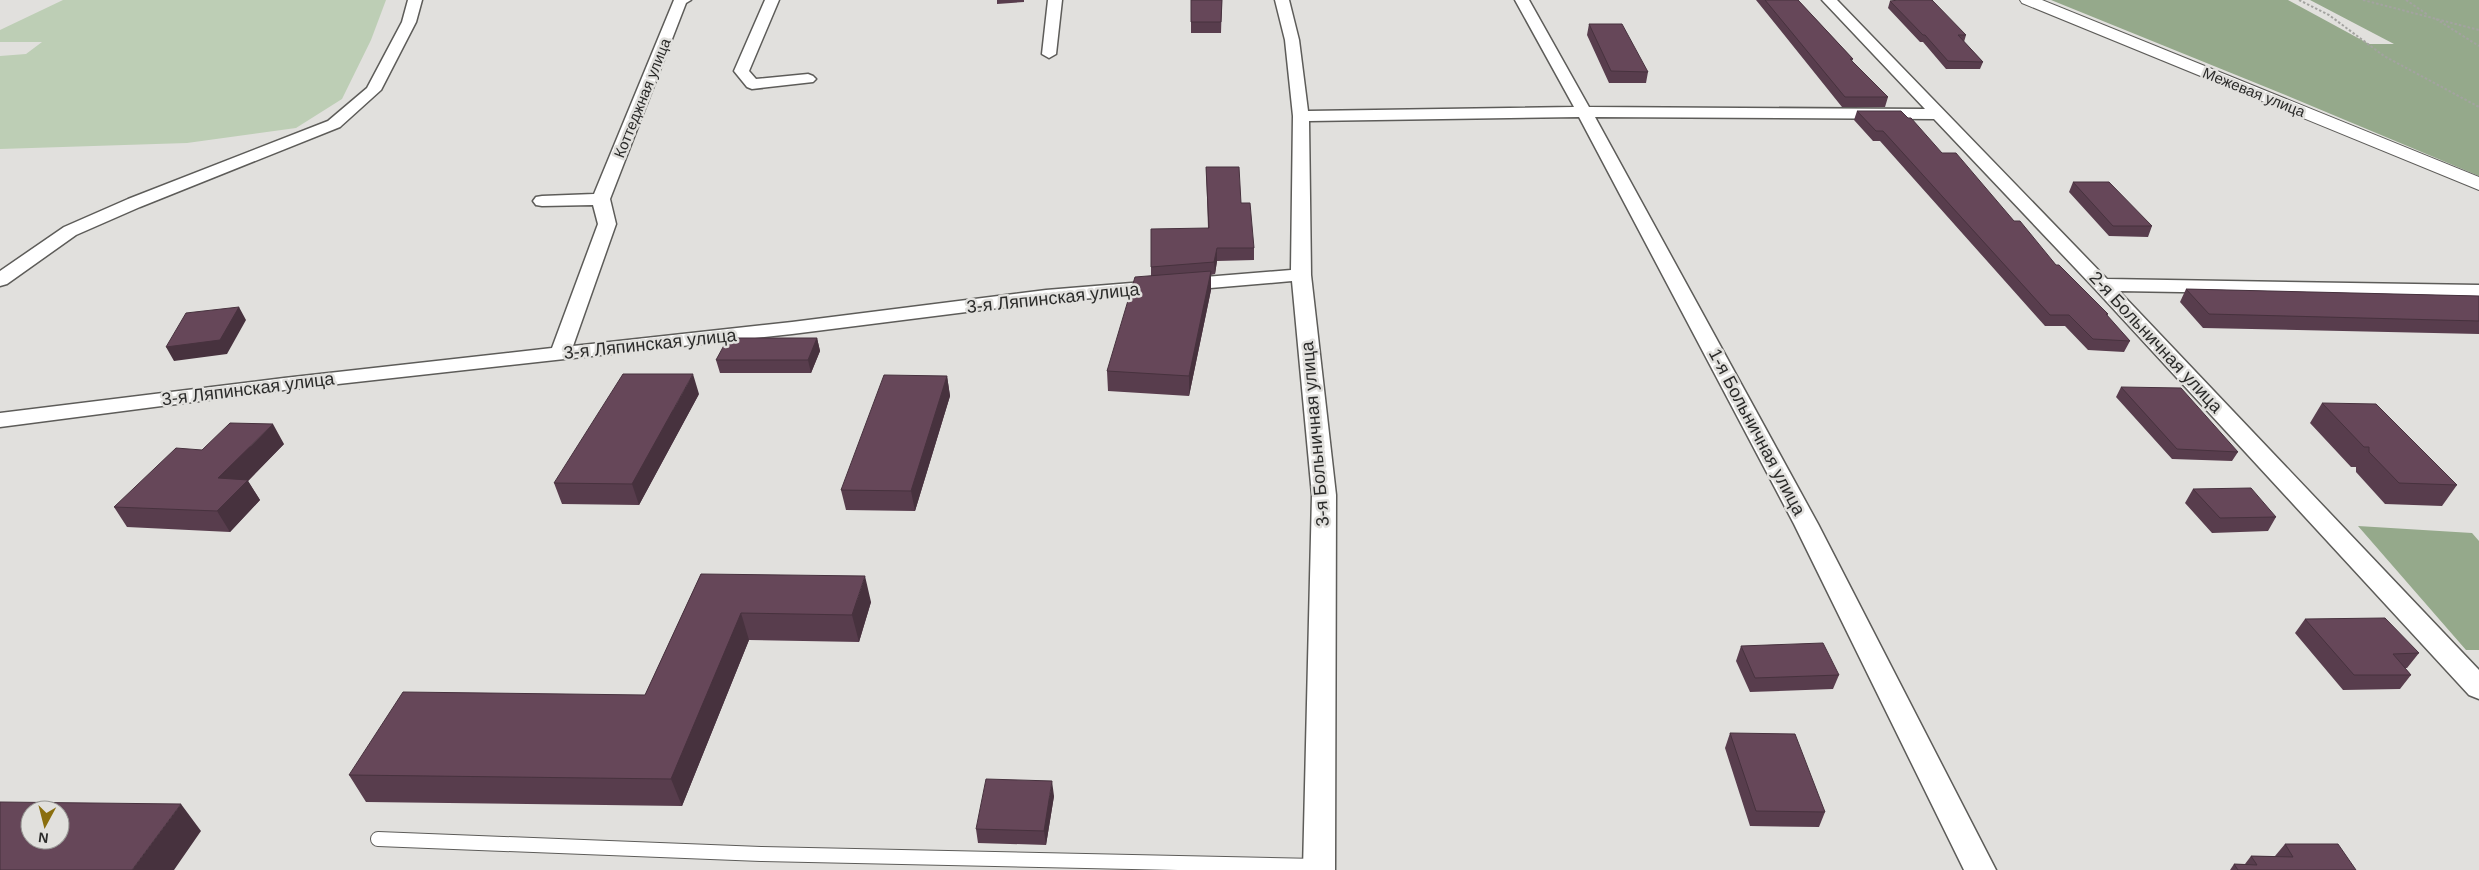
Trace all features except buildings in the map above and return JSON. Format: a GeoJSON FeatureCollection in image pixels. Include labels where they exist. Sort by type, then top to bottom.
{"type":"FeatureCollection","features":[{"type":"Feature","properties":{"kind":"street"},"geometry":{"type":"LineString","coordinates":[[0,280],[70,231],[134,203],[334,124],[374,90],[410,22],[415,0]]}},
{"type":"Feature","properties":{"kind":"street","name":"Коттеджная улица"},"geometry":{"type":"LineString","coordinates":[[601,199],[681,0],[684,0]]}},
{"type":"Feature","properties":{"kind":"street"},"geometry":{"type":"LineString","coordinates":[[772,0],[741,71],[752,84],[808,79]]}},
{"type":"Feature","properties":{"kind":"street"},"geometry":{"type":"LineString","coordinates":[[1049,54],[1055,0]]}},
{"type":"Feature","properties":{"kind":"street","name":"3-я Больничная улица"},"geometry":{"type":"LineString","coordinates":[[1282,0],[1292,40],[1301,116],[1301,275],[1324,495],[1319,868]]}},
{"type":"Feature","properties":{"kind":"street","name":"1-я Больничная улица"},"geometry":{"type":"LineString","coordinates":[[1522,0],[1642,216],[1806,524],[1980,870]]}},
{"type":"Feature","properties":{"kind":"street","name":"2-я Больничная улица"},"geometry":{"type":"LineString","coordinates":[[1828,0],[1940,114],[2102,285],[2479,688]]}},
{"type":"Feature","properties":{"kind":"street","name":"Межевая улица"},"geometry":{"type":"LineString","coordinates":[[2028,0],[2479,184]]}},
{"type":"Feature","properties":{"kind":"street"},"geometry":{"type":"LineString","coordinates":[[1301,116],[1584,112],[1940,114]]}},
{"type":"Feature","properties":{"kind":"street"},"geometry":{"type":"LineString","coordinates":[[542,201],[601,199],[607,224],[560,354]]}},
{"type":"Feature","properties":{"kind":"street","name":"3-я Ляпинская улица"},"geometry":{"type":"LineString","coordinates":[[0,420],[284,384],[792,328],[1046,296],[1301,275]]}},
{"type":"Feature","properties":{"kind":"street"},"geometry":{"type":"LineString","coordinates":[[2102,285],[2479,291]]}},
{"type":"Feature","properties":{"kind":"lane"},"geometry":{"type":"LineString","coordinates":[[378,839],[761,854],[1319,868]]}},
{"type":"Feature","properties":{"kind":"path"},"geometry":{"type":"LineString","coordinates":[[2299,0],[2329,15],[2384,56],[2479,107]]}},
{"type":"Feature","properties":{"kind":"path"},"geometry":{"type":"LineString","coordinates":[[2363,0],[2479,30]]}},
{"type":"Feature","properties":{"kind":"path"},"geometry":{"type":"LineString","coordinates":[[2406,0],[2479,46]]}},
{"type":"Feature","properties":{"kind":"green space"},"geometry":{"type":"Polygon","coordinates":[[[63,0],[386,0],[371,40],[342,99],[296,128],[187,143],[0,149],[0,56],[26,54],[42,42],[0,42],[0,30],[63,0]]]}},
{"type":"Feature","properties":{"kind":"green space"},"geometry":{"type":"Polygon","coordinates":[[[2051,0],[2288,0],[2369,44],[2394,44],[2310,0],[2479,0],[2479,176],[2283,94],[2051,0]]]}},
{"type":"Feature","properties":{"kind":"green space"},"geometry":{"type":"Polygon","coordinates":[[[2358,526],[2472,533],[2479,541],[2479,650],[2466,650],[2358,526]]]}}]}
